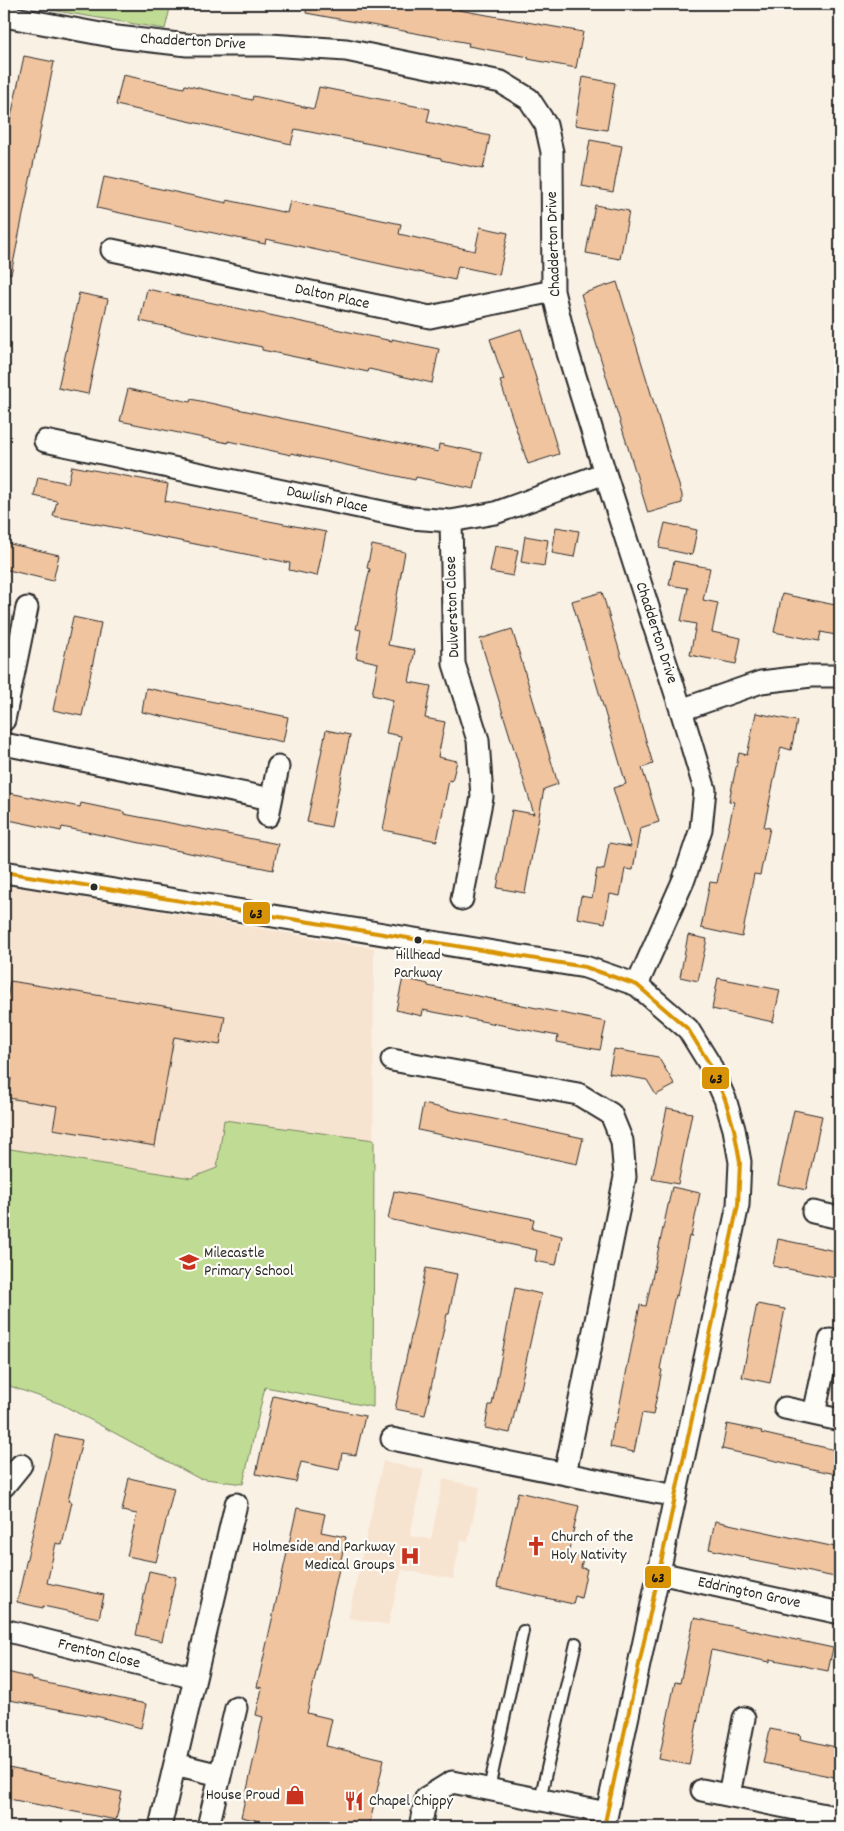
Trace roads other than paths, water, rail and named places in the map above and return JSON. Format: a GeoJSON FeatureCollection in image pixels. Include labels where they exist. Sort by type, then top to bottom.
{"type":"FeatureCollection","features":[{"type":"Feature","properties":{"kind":"street","name":"Chadderton Drive"},"geometry":{"type":"LineString","coordinates":[[4,16],[117,37],[178,44],[270,45],[346,50],[501,82],[529,99],[546,125],[552,152],[553,291],[568,353],[705,790],[701,829],[684,879],[637,985]]}},
{"type":"Feature","properties":{"kind":"street","name":"Dalton Place"},"geometry":{"type":"LineString","coordinates":[[112,250],[430,317],[553,291]]}},
{"type":"Feature","properties":{"kind":"street","name":"Dawlish Place"},"geometry":{"type":"LineString","coordinates":[[46,441],[411,518],[451,520],[495,513],[605,474]]}},
{"type":"Feature","properties":{"kind":"street","name":"Dulverston Close"},"geometry":{"type":"LineString","coordinates":[[451,520],[454,664],[478,740],[482,797],[462,899]]}},
{"type":"Feature","properties":{"kind":"street"},"geometry":{"type":"LineString","coordinates":[[4,720],[12,636],[26,608]]}},
{"type":"Feature","properties":{"kind":"street"},"geometry":{"type":"LineString","coordinates":[[681,710],[761,682],[811,676],[840,676]]}},
{"type":"Feature","properties":{"kind":"street"},"geometry":{"type":"LineString","coordinates":[[4,744],[270,807],[278,767]]}},
{"type":"Feature","properties":{"kind":"street"},"geometry":{"type":"LineString","coordinates":[[4,872],[585,968],[637,985],[688,1029],[709,1063],[726,1098],[740,1162],[738,1205],[605,1820],[540,1800],[452,1782],[426,1798],[420,1827]]}},
{"type":"Feature","properties":{"kind":"street"},"geometry":{"type":"LineString","coordinates":[[392,1060],[578,1094],[612,1114],[622,1141],[625,1177],[566,1474]]}},
{"type":"Feature","properties":{"kind":"street"},"geometry":{"type":"LineString","coordinates":[[813,1212],[840,1218]]}},
{"type":"Feature","properties":{"kind":"street"},"geometry":{"type":"LineString","coordinates":[[814,1414],[830,1340]]}},
{"type":"Feature","properties":{"kind":"street"},"geometry":{"type":"LineString","coordinates":[[785,1408],[840,1420]]}},
{"type":"Feature","properties":{"kind":"street"},"geometry":{"type":"LineString","coordinates":[[392,1440],[675,1496]]}},
{"type":"Feature","properties":{"kind":"street"},"geometry":{"type":"LineString","coordinates":[[4,1486],[21,1465]]}},
{"type":"Feature","properties":{"kind":"street"},"geometry":{"type":"LineString","coordinates":[[160,1827],[236,1504]]}},
{"type":"Feature","properties":{"kind":"street","name":"Eddrington Grove"},"geometry":{"type":"LineString","coordinates":[[659,1573],[840,1613]]}},
{"type":"Feature","properties":{"kind":"street","name":"Frenton Close"},"geometry":{"type":"LineString","coordinates":[[4,1630],[195,1678]]}},
{"type":"Feature","properties":{"kind":"street"},"geometry":{"type":"LineString","coordinates":[[208,1827],[236,1708]]}},
{"type":"Feature","properties":{"kind":"street"},"geometry":{"type":"LineString","coordinates":[[729,1795],[744,1718]]}},
{"type":"Feature","properties":{"kind":"street"},"geometry":{"type":"LineString","coordinates":[[175,1764],[220,1775]]}},
{"type":"Feature","properties":{"kind":"street"},"geometry":{"type":"LineString","coordinates":[[702,1790],[840,1818]]}},
{"type":"Feature","properties":{"kind":"lane"},"geometry":{"type":"LineString","coordinates":[[489,1789],[522,1631]]}},
{"type":"Feature","properties":{"kind":"lane"},"geometry":{"type":"LineString","coordinates":[[540,1800],[576,1643]]}},
{"type":"Feature","properties":{"kind":"place","name":"Hillhead Parkway"},"geometry":{"type":"Point","coordinates":[418,940]}},
{"type":"Feature","properties":{"kind":"place","name":"Milecastle Primary School"},"geometry":{"type":"Point","coordinates":[189,1262]}},
{"type":"Feature","properties":{"kind":"place","name":"Church of the Holy Nativity"},"geometry":{"type":"Point","coordinates":[536,1546]}},
{"type":"Feature","properties":{"kind":"place","name":"Holmeside and Parkway Medical Groups"},"geometry":{"type":"Point","coordinates":[410,1556]}},
{"type":"Feature","properties":{"kind":"place","name":"House Proud"},"geometry":{"type":"Point","coordinates":[295,1795]}},
{"type":"Feature","properties":{"kind":"place","name":"Chapel Chippy"},"geometry":{"type":"Point","coordinates":[354,1801]}}]}
